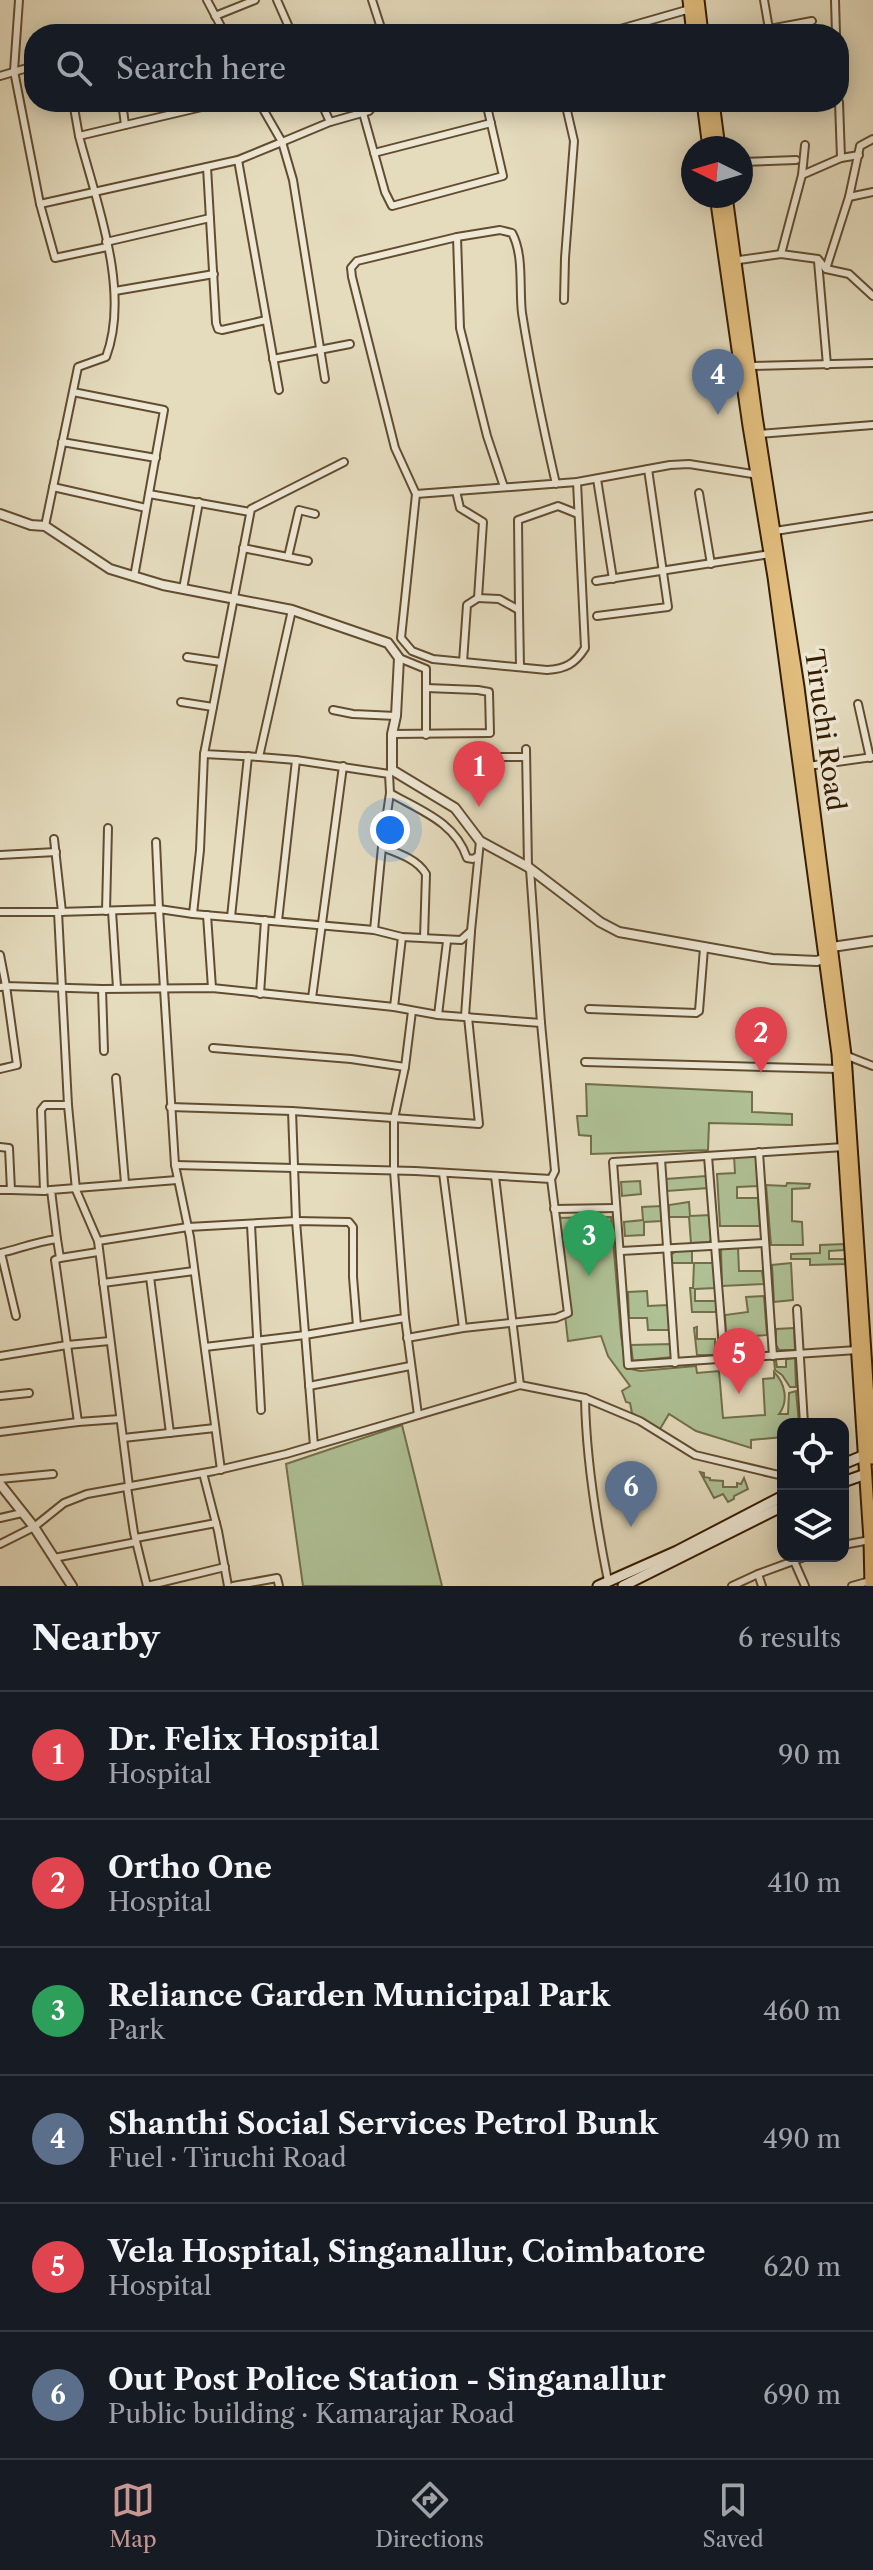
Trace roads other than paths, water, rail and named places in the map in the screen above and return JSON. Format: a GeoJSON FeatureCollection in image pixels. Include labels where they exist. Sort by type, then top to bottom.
{"type":"FeatureCollection","features":[{"type":"Feature","properties":{"kind":"highway"},"geometry":{"type":"LineString","coordinates":[[692,3],[693,24]]}},
{"type":"Feature","properties":{"kind":"highway"},"geometry":{"type":"LineString","coordinates":[[692,3],[699,24]]}},
{"type":"Feature","properties":{"kind":"highway"},"geometry":{"type":"LineString","coordinates":[[704,112],[707,136]]}},
{"type":"Feature","properties":{"kind":"highway"},"geometry":{"type":"LineString","coordinates":[[714,112],[717,136]]}},
{"type":"Feature","properties":{"kind":"highway","name":"Tiruchi Road"},"geometry":{"type":"LineString","coordinates":[[719,208],[749,366],[775,531],[832,947],[845,1055],[857,1350],[870,1435]]}},
{"type":"Feature","properties":{"kind":"highway","name":"Tiruchi Road"},"geometry":{"type":"LineString","coordinates":[[727,208],[749,426],[759,475],[839,1069],[854,1234],[868,1294],[870,1469]]}},
{"type":"Feature","properties":{"kind":"highway"},"geometry":{"type":"LineString","coordinates":[[870,1435],[865,1455],[870,1469],[871,1583]]}},
{"type":"Feature","properties":{"kind":"main road"},"geometry":{"type":"LineString","coordinates":[[849,1462],[865,1455]]}},
{"type":"Feature","properties":{"kind":"main road"},"geometry":{"type":"LineString","coordinates":[[849,1479],[870,1469]]}},
{"type":"Feature","properties":{"kind":"main road"},"geometry":{"type":"LineString","coordinates":[[603,1584],[692,1544],[777,1499]]}},
{"type":"Feature","properties":{"kind":"main road"},"geometry":{"type":"LineString","coordinates":[[623,1586],[642,1582],[777,1509]]}},
{"type":"Feature","properties":{"kind":"street"},"geometry":{"type":"LineString","coordinates":[[19,0],[14,71],[40,204],[55,258],[210,218]]}},
{"type":"Feature","properties":{"kind":"street"},"geometry":{"type":"LineString","coordinates":[[207,0],[219,24]]}},
{"type":"Feature","properties":{"kind":"street"},"geometry":{"type":"LineString","coordinates":[[215,16],[255,0]]}},
{"type":"Feature","properties":{"kind":"street"},"geometry":{"type":"LineString","coordinates":[[277,0],[288,24]]}},
{"type":"Feature","properties":{"kind":"street"},"geometry":{"type":"LineString","coordinates":[[372,0],[380,24]]}},
{"type":"Feature","properties":{"kind":"street"},"geometry":{"type":"LineString","coordinates":[[764,0],[768,24]]}},
{"type":"Feature","properties":{"kind":"street"},"geometry":{"type":"LineString","coordinates":[[835,0],[836,24]]}},
{"type":"Feature","properties":{"kind":"street"},"geometry":{"type":"LineString","coordinates":[[632,24],[692,3]]}},
{"type":"Feature","properties":{"kind":"street"},"geometry":{"type":"LineString","coordinates":[[796,24],[812,21]]}},
{"type":"Feature","properties":{"kind":"street"},"geometry":{"type":"LineString","coordinates":[[0,76],[24,68]]}},
{"type":"Feature","properties":{"kind":"street"},"geometry":{"type":"LineString","coordinates":[[45,526],[78,367],[106,357],[112,342],[115,291],[75,112]]}},
{"type":"Feature","properties":{"kind":"street"},"geometry":{"type":"LineString","coordinates":[[123,112],[125,125]]}},
{"type":"Feature","properties":{"kind":"street"},"geometry":{"type":"LineString","coordinates":[[79,136],[180,112]]}},
{"type":"Feature","properties":{"kind":"street"},"geometry":{"type":"LineString","coordinates":[[265,112],[282,142],[293,180],[325,379]]}},
{"type":"Feature","properties":{"kind":"street"},"geometry":{"type":"LineString","coordinates":[[326,112],[330,122]]}},
{"type":"Feature","properties":{"kind":"street"},"geometry":{"type":"LineString","coordinates":[[40,204],[238,160],[330,122],[366,112]]}},
{"type":"Feature","properties":{"kind":"street"},"geometry":{"type":"LineString","coordinates":[[363,113],[385,192],[392,206],[503,176],[488,112]]}},
{"type":"Feature","properties":{"kind":"street"},"geometry":{"type":"LineString","coordinates":[[564,300],[574,141],[567,112]]}},
{"type":"Feature","properties":{"kind":"street"},"geometry":{"type":"LineString","coordinates":[[839,112],[841,158]]}},
{"type":"Feature","properties":{"kind":"street"},"geometry":{"type":"LineString","coordinates":[[374,153],[491,123]]}},
{"type":"Feature","properties":{"kind":"street"},"geometry":{"type":"LineString","coordinates":[[826,269],[849,197],[860,146],[873,139]]}},
{"type":"Feature","properties":{"kind":"street"},"geometry":{"type":"LineString","coordinates":[[781,254],[802,175],[805,145]]}},
{"type":"Feature","properties":{"kind":"street"},"geometry":{"type":"LineString","coordinates":[[802,175],[841,158],[859,155]]}},
{"type":"Feature","properties":{"kind":"street"},"geometry":{"type":"LineString","coordinates":[[238,160],[279,390]]}},
{"type":"Feature","properties":{"kind":"street"},"geometry":{"type":"LineString","coordinates":[[753,162],[796,160]]}},
{"type":"Feature","properties":{"kind":"street"},"geometry":{"type":"LineString","coordinates":[[207,167],[218,329],[266,320]]}},
{"type":"Feature","properties":{"kind":"street"},"geometry":{"type":"LineString","coordinates":[[849,197],[873,192]]}},
{"type":"Feature","properties":{"kind":"street"},"geometry":{"type":"LineString","coordinates":[[556,484],[530,366],[517,243],[512,233],[500,230],[457,237],[357,261],[351,268],[392,436],[416,494],[401,638],[412,651],[433,659],[520,667],[560,669],[574,662],[585,648],[577,482]]}},
{"type":"Feature","properties":{"kind":"street"},"geometry":{"type":"LineString","coordinates":[[457,237],[460,328],[487,436],[504,487]]}},
{"type":"Feature","properties":{"kind":"street"},"geometry":{"type":"LineString","coordinates":[[730,261],[781,254],[818,259],[826,269],[849,274],[873,296]]}},
{"type":"Feature","properties":{"kind":"street"},"geometry":{"type":"LineString","coordinates":[[818,259],[827,365]]}},
{"type":"Feature","properties":{"kind":"street"},"geometry":{"type":"LineString","coordinates":[[115,291],[214,274]]}},
{"type":"Feature","properties":{"kind":"street"},"geometry":{"type":"LineString","coordinates":[[273,359],[350,344]]}},
{"type":"Feature","properties":{"kind":"street"},"geometry":{"type":"LineString","coordinates":[[749,366],[873,363]]}},
{"type":"Feature","properties":{"kind":"street"},"geometry":{"type":"LineString","coordinates":[[73,392],[164,410],[134,577]]}},
{"type":"Feature","properties":{"kind":"street"},"geometry":{"type":"LineString","coordinates":[[759,434],[873,425]]}},
{"type":"Feature","properties":{"kind":"street"},"geometry":{"type":"LineString","coordinates":[[62,442],[156,458]]}},
{"type":"Feature","properties":{"kind":"street"},"geometry":{"type":"LineString","coordinates":[[193,914],[200,850],[204,754],[251,509],[344,462]]}},
{"type":"Feature","properties":{"kind":"street"},"geometry":{"type":"LineString","coordinates":[[416,494],[577,482],[689,464],[759,475]]}},
{"type":"Feature","properties":{"kind":"street"},"geometry":{"type":"LineString","coordinates":[[597,616],[668,607],[648,469]]}},
{"type":"Feature","properties":{"kind":"street"},"geometry":{"type":"LineString","coordinates":[[597,479],[613,579]]}},
{"type":"Feature","properties":{"kind":"street"},"geometry":{"type":"LineString","coordinates":[[53,487],[146,508]]}},
{"type":"Feature","properties":{"kind":"street"},"geometry":{"type":"LineString","coordinates":[[456,491],[460,508],[483,522],[478,598]]}},
{"type":"Feature","properties":{"kind":"street"},"geometry":{"type":"LineString","coordinates":[[699,493],[711,564]]}},
{"type":"Feature","properties":{"kind":"street"},"geometry":{"type":"LineString","coordinates":[[149,494],[250,512]]}},
{"type":"Feature","properties":{"kind":"street"},"geometry":{"type":"LineString","coordinates":[[183,589],[199,502]]}},
{"type":"Feature","properties":{"kind":"street"},"geometry":{"type":"LineString","coordinates":[[520,667],[518,520],[558,506],[578,514]]}},
{"type":"Feature","properties":{"kind":"street"},"geometry":{"type":"LineString","coordinates":[[288,557],[299,510],[315,514]]}},
{"type":"Feature","properties":{"kind":"street"},"geometry":{"type":"LineString","coordinates":[[0,514],[31,525],[45,526],[110,569],[134,577],[292,610],[388,643],[399,658],[426,669],[426,735]]}},
{"type":"Feature","properties":{"kind":"street"},"geometry":{"type":"LineString","coordinates":[[775,531],[873,516]]}},
{"type":"Feature","properties":{"kind":"street"},"geometry":{"type":"LineString","coordinates":[[243,548],[308,561]]}},
{"type":"Feature","properties":{"kind":"street"},"geometry":{"type":"LineString","coordinates":[[596,581],[770,554]]}},
{"type":"Feature","properties":{"kind":"street"},"geometry":{"type":"LineString","coordinates":[[463,662],[467,605],[478,598],[499,599],[519,610]]}},
{"type":"Feature","properties":{"kind":"street"},"geometry":{"type":"LineString","coordinates":[[259,757],[292,610]]}},
{"type":"Feature","properties":{"kind":"street"},"geometry":{"type":"LineString","coordinates":[[187,657],[221,662]]}},
{"type":"Feature","properties":{"kind":"street"},"geometry":{"type":"LineString","coordinates":[[399,658],[392,770],[455,808],[480,841],[529,868],[600,922],[619,932],[772,959],[817,961],[825,958]]}},
{"type":"Feature","properties":{"kind":"street"},"geometry":{"type":"LineString","coordinates":[[392,734],[487,734],[491,729],[489,692],[426,688]]}},
{"type":"Feature","properties":{"kind":"street"},"geometry":{"type":"LineString","coordinates":[[181,702],[213,707]]}},
{"type":"Feature","properties":{"kind":"street"},"geometry":{"type":"LineString","coordinates":[[808,766],[872,757],[858,704]]}},
{"type":"Feature","properties":{"kind":"street"},"geometry":{"type":"LineString","coordinates":[[333,710],[396,716]]}},
{"type":"Feature","properties":{"kind":"street"},"geometry":{"type":"LineString","coordinates":[[407,1338],[463,1328],[556,1318],[568,1313],[551,1179],[555,1171],[529,868],[526,753],[498,757]]}},
{"type":"Feature","properties":{"kind":"street"},"geometry":{"type":"LineString","coordinates":[[204,754],[296,760],[389,774],[390,793],[374,930]]}},
{"type":"Feature","properties":{"kind":"street"},"geometry":{"type":"LineString","coordinates":[[231,917],[248,756]]}},
{"type":"Feature","properties":{"kind":"street"},"geometry":{"type":"LineString","coordinates":[[278,921],[296,760]]}},
{"type":"Feature","properties":{"kind":"street"},"geometry":{"type":"LineString","coordinates":[[312,998],[343,766]]}},
{"type":"Feature","properties":{"kind":"street"},"geometry":{"type":"LineString","coordinates":[[390,793],[447,825],[464,846],[467,858],[478,856]]}},
{"type":"Feature","properties":{"kind":"street"},"geometry":{"type":"LineString","coordinates":[[108,828],[109,911],[117,988]]}},
{"type":"Feature","properties":{"kind":"street"},"geometry":{"type":"LineString","coordinates":[[54,839],[68,1105],[76,1190],[98,1241],[136,1540],[147,1586],[225,1567]]}},
{"type":"Feature","properties":{"kind":"street"},"geometry":{"type":"LineString","coordinates":[[170,1107],[292,1111],[479,1124],[467,1016],[480,841]]}},
{"type":"Feature","properties":{"kind":"street"},"geometry":{"type":"LineString","coordinates":[[156,842],[175,1165],[188,1227],[221,1470]]}},
{"type":"Feature","properties":{"kind":"street"},"geometry":{"type":"LineString","coordinates":[[382,847],[412,860],[426,874],[424,938]]}},
{"type":"Feature","properties":{"kind":"street"},"geometry":{"type":"LineString","coordinates":[[0,855],[56,852]]}},
{"type":"Feature","properties":{"kind":"street"},"geometry":{"type":"LineString","coordinates":[[0,912],[159,909],[374,930],[402,937],[447,941],[461,940],[471,931]]}},
{"type":"Feature","properties":{"kind":"street"},"geometry":{"type":"LineString","coordinates":[[207,915],[212,988]]}},
{"type":"Feature","properties":{"kind":"street"},"geometry":{"type":"LineString","coordinates":[[260,994],[265,920]]}},
{"type":"Feature","properties":{"kind":"street"},"geometry":{"type":"LineString","coordinates":[[394,1007],[402,937]]}},
{"type":"Feature","properties":{"kind":"street"},"geometry":{"type":"LineString","coordinates":[[438,1015],[447,941]]}},
{"type":"Feature","properties":{"kind":"street"},"geometry":{"type":"LineString","coordinates":[[832,947],[873,941]]}},
{"type":"Feature","properties":{"kind":"street"},"geometry":{"type":"LineString","coordinates":[[589,1009],[696,1013],[699,1011],[704,948]]}},
{"type":"Feature","properties":{"kind":"street"},"geometry":{"type":"LineString","coordinates":[[0,955],[17,1065],[0,1069]]}},
{"type":"Feature","properties":{"kind":"street"},"geometry":{"type":"LineString","coordinates":[[3,986],[212,988],[394,1007],[438,1015],[541,1023]]}},
{"type":"Feature","properties":{"kind":"street"},"geometry":{"type":"LineString","coordinates":[[102,989],[104,1051]]}},
{"type":"Feature","properties":{"kind":"street"},"geometry":{"type":"LineString","coordinates":[[412,1011],[394,1119],[394,1171],[405,1318],[418,1415]]}},
{"type":"Feature","properties":{"kind":"street"},"geometry":{"type":"LineString","coordinates":[[213,1048],[351,1059],[405,1067]]}},
{"type":"Feature","properties":{"kind":"street"},"geometry":{"type":"LineString","coordinates":[[845,1055],[873,1066]]}},
{"type":"Feature","properties":{"kind":"street"},"geometry":{"type":"LineString","coordinates":[[585,1062],[839,1069]]}},
{"type":"Feature","properties":{"kind":"street"},"geometry":{"type":"LineString","coordinates":[[116,1078],[125,1183]]}},
{"type":"Feature","properties":{"kind":"street"},"geometry":{"type":"LineString","coordinates":[[60,1258],[47,1191],[41,1110],[45,1105],[68,1105]]}},
{"type":"Feature","properties":{"kind":"street"},"geometry":{"type":"LineString","coordinates":[[292,1111],[296,1221],[314,1446]]}},
{"type":"Feature","properties":{"kind":"street"},"geometry":{"type":"LineString","coordinates":[[0,1147],[9,1148],[11,1190]]}},
{"type":"Feature","properties":{"kind":"street"},"geometry":{"type":"LineString","coordinates":[[844,1147],[613,1162],[628,1365],[857,1350]]}},
{"type":"Feature","properties":{"kind":"street"},"geometry":{"type":"LineString","coordinates":[[759,1152],[773,1356]]}},
{"type":"Feature","properties":{"kind":"street"},"geometry":{"type":"LineString","coordinates":[[708,1156],[724,1360]]}},
{"type":"Feature","properties":{"kind":"street"},"geometry":{"type":"LineString","coordinates":[[661,1159],[675,1363]]}},
{"type":"Feature","properties":{"kind":"street"},"geometry":{"type":"LineString","coordinates":[[175,1165],[551,1179]]}},
{"type":"Feature","properties":{"kind":"street"},"geometry":{"type":"LineString","coordinates":[[443,1173],[463,1328]]}},
{"type":"Feature","properties":{"kind":"street"},"geometry":{"type":"LineString","coordinates":[[495,1176],[520,1385]]}},
{"type":"Feature","properties":{"kind":"street"},"geometry":{"type":"LineString","coordinates":[[0,1190],[76,1190],[177,1180]]}},
{"type":"Feature","properties":{"kind":"street"},"geometry":{"type":"LineString","coordinates":[[554,1209],[616,1208]]}},
{"type":"Feature","properties":{"kind":"street"},"geometry":{"type":"LineString","coordinates":[[98,1241],[188,1227],[296,1221],[349,1222],[353,1227],[357,1326]]}},
{"type":"Feature","properties":{"kind":"street"},"geometry":{"type":"LineString","coordinates":[[251,1225],[261,1410]]}},
{"type":"Feature","properties":{"kind":"street"},"geometry":{"type":"LineString","coordinates":[[16,1316],[0,1252],[30,1242],[57,1239]]}},
{"type":"Feature","properties":{"kind":"street"},"geometry":{"type":"LineString","coordinates":[[621,1251],[765,1243]]}},
{"type":"Feature","properties":{"kind":"street"},"geometry":{"type":"LineString","coordinates":[[78,1422],[55,1260],[98,1252]]}},
{"type":"Feature","properties":{"kind":"street"},"geometry":{"type":"LineString","coordinates":[[103,1283],[194,1271]]}},
{"type":"Feature","properties":{"kind":"street"},"geometry":{"type":"LineString","coordinates":[[150,1277],[170,1433]]}},
{"type":"Feature","properties":{"kind":"street"},"geometry":{"type":"LineString","coordinates":[[797,1309],[804,1418]]}},
{"type":"Feature","properties":{"kind":"street"},"geometry":{"type":"LineString","coordinates":[[205,1347],[305,1335],[405,1318]]}},
{"type":"Feature","properties":{"kind":"street"},"geometry":{"type":"LineString","coordinates":[[0,1356],[110,1341]]}},
{"type":"Feature","properties":{"kind":"street"},"geometry":{"type":"LineString","coordinates":[[309,1386],[410,1366]]}},
{"type":"Feature","properties":{"kind":"street"},"geometry":{"type":"LineString","coordinates":[[0,1544],[34,1527],[64,1503],[87,1494],[221,1470],[520,1385],[585,1398],[640,1421],[695,1455],[777,1475]]}},
{"type":"Feature","properties":{"kind":"street"},"geometry":{"type":"LineString","coordinates":[[0,1396],[29,1393]]}},
{"type":"Feature","properties":{"kind":"street"},"geometry":{"type":"LineString","coordinates":[[585,1398],[585,1433],[603,1584]]}},
{"type":"Feature","properties":{"kind":"street"},"geometry":{"type":"LineString","coordinates":[[0,1432],[120,1419]]}},
{"type":"Feature","properties":{"kind":"street"},"geometry":{"type":"LineString","coordinates":[[123,1438],[215,1428]]}},
{"type":"Feature","properties":{"kind":"street"},"geometry":{"type":"LineString","coordinates":[[203,1473],[230,1586],[277,1578],[279,1586]]}},
{"type":"Feature","properties":{"kind":"street"},"geometry":{"type":"LineString","coordinates":[[53,1474],[0,1482],[72,1586]]}},
{"type":"Feature","properties":{"kind":"street"},"geometry":{"type":"LineString","coordinates":[[0,1518],[22,1513]]}},
{"type":"Feature","properties":{"kind":"street"},"geometry":{"type":"LineString","coordinates":[[54,1558],[216,1523]]}},
{"type":"Feature","properties":{"kind":"street"},"geometry":{"type":"LineString","coordinates":[[849,1544],[870,1540]]}},
{"type":"Feature","properties":{"kind":"street"},"geometry":{"type":"LineString","coordinates":[[732,1586],[791,1562]]}},
{"type":"Feature","properties":{"kind":"street"},"geometry":{"type":"LineString","coordinates":[[794,1562],[805,1586]]}},
{"type":"Feature","properties":{"kind":"street"},"geometry":{"type":"LineString","coordinates":[[758,1574],[762,1586]]}},
{"type":"Feature","properties":{"kind":"street"},"geometry":{"type":"LineString","coordinates":[[852,1586],[871,1583]]}},
{"type":"Feature","properties":{"kind":"place","name":"Shanthi Social Services Petrol Bunk"},"geometry":{"type":"Point","coordinates":[718,415]}},
{"type":"Feature","properties":{"kind":"place","name":"Dr. Felix Hospital"},"geometry":{"type":"Point","coordinates":[479,807]}},
{"type":"Feature","properties":{"kind":"place","name":"Ortho One"},"geometry":{"type":"Point","coordinates":[761,1073]}},
{"type":"Feature","properties":{"kind":"place","name":"Reliance Garden Municipal Park"},"geometry":{"type":"Point","coordinates":[589,1276]}},
{"type":"Feature","properties":{"kind":"place","name":"Vela Hospital, Singanallur, Coimbatore"},"geometry":{"type":"Point","coordinates":[739,1394]}},
{"type":"Feature","properties":{"kind":"place","name":"Out Post Police Station - Singanallur"},"geometry":{"type":"Point","coordinates":[631,1527]}}]}
